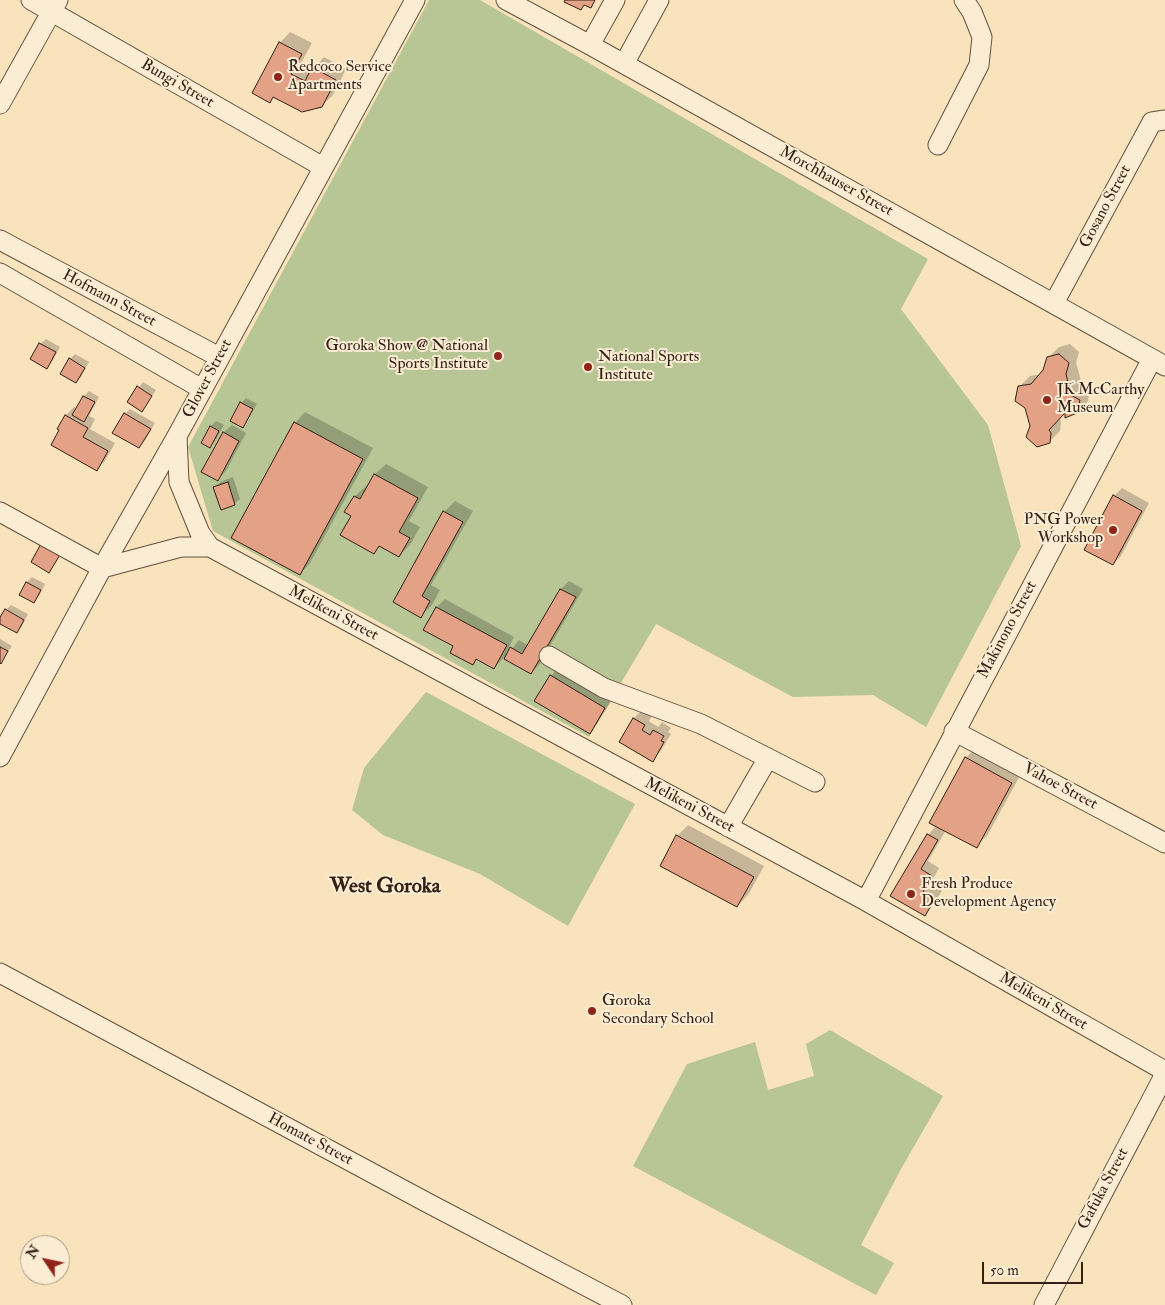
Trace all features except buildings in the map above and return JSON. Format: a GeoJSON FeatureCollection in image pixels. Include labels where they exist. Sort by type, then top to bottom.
{"type":"FeatureCollection","features":[{"type":"Feature","properties":{"kind":"street","name":"Bungi Street"},"geometry":{"type":"LineString","coordinates":[[31,0],[55,6],[323,168]]}},
{"type":"Feature","properties":{"kind":"street","name":"Glover Street"},"geometry":{"type":"LineString","coordinates":[[2,749],[177,436],[415,0]]}},
{"type":"Feature","properties":{"kind":"street","name":"Morchhauser Street"},"geometry":{"type":"LineString","coordinates":[[506,0],[1158,362]]}},
{"type":"Feature","properties":{"kind":"street"},"geometry":{"type":"LineString","coordinates":[[590,45],[615,0]]}},
{"type":"Feature","properties":{"kind":"street"},"geometry":{"type":"LineString","coordinates":[[624,64],[659,0]]}},
{"type":"Feature","properties":{"kind":"street"},"geometry":{"type":"LineString","coordinates":[[938,145],[980,65],[982,37],[972,12],[964,0]]}},
{"type":"Feature","properties":{"kind":"street"},"geometry":{"type":"LineString","coordinates":[[0,104],[55,6]]}},
{"type":"Feature","properties":{"kind":"street","name":"Gosano Street"},"geometry":{"type":"LineString","coordinates":[[1054,303],[1152,122],[1165,120]]}},
{"type":"Feature","properties":{"kind":"street","name":"Hofmann Street"},"geometry":{"type":"LineString","coordinates":[[0,240],[219,357]]}},
{"type":"Feature","properties":{"kind":"street","name":"Hofmann Street"},"geometry":{"type":"LineString","coordinates":[[0,273],[202,389]]}},
{"type":"Feature","properties":{"kind":"street","name":"Makinono Street"},"geometry":{"type":"LineString","coordinates":[[866,901],[954,731],[1158,362]]}},
{"type":"Feature","properties":{"kind":"street"},"geometry":{"type":"LineString","coordinates":[[177,436],[180,482],[200,533],[210,547]]}},
{"type":"Feature","properties":{"kind":"street"},"geometry":{"type":"LineString","coordinates":[[0,512],[102,568]]}},
{"type":"Feature","properties":{"kind":"street","name":"Melikeni Street"},"geometry":{"type":"LineString","coordinates":[[102,568],[181,547],[210,547],[866,901],[1165,1073]]}},
{"type":"Feature","properties":{"kind":"street"},"geometry":{"type":"LineString","coordinates":[[550,656],[604,688],[701,724],[815,782]]}},
{"type":"Feature","properties":{"kind":"street","name":"Vahoe Street"},"geometry":{"type":"LineString","coordinates":[[954,731],[1165,843]]}},
{"type":"Feature","properties":{"kind":"street"},"geometry":{"type":"LineString","coordinates":[[728,827],[768,758]]}},
{"type":"Feature","properties":{"kind":"street","name":"Homate Street"},"geometry":{"type":"LineString","coordinates":[[0,973],[417,1198],[622,1305]]}},
{"type":"Feature","properties":{"kind":"street","name":"Gafuka Street"},"geometry":{"type":"LineString","coordinates":[[1044,1305],[1165,1073]]}},
{"type":"Feature","properties":{"kind":"green space","name":"National Sports Institute"},"geometry":{"type":"Polygon","coordinates":[[[429,0],[480,0],[928,259],[901,309],[988,425],[1021,546],[926,727],[873,695],[793,697],[656,624],[589,737],[213,531],[188,447],[429,0]]]}},
{"type":"Feature","properties":{"kind":"green space"},"geometry":{"type":"Polygon","coordinates":[[[426,692],[635,804],[568,926],[480,874],[383,835],[352,810],[364,768],[426,692]]]}},
{"type":"Feature","properties":{"kind":"green space"},"geometry":{"type":"Polygon","coordinates":[[[830,1030],[943,1096],[901,1169],[861,1245],[894,1263],[876,1295],[633,1166],[687,1064],[755,1042],[768,1090],[814,1076],[806,1044],[830,1030]]]}},
{"type":"Feature","properties":{"kind":"place","name":"Redcoco Service Apartments"},"geometry":{"type":"Point","coordinates":[278,77]}},
{"type":"Feature","properties":{"kind":"place","name":"Goroka Show @ National Sports Institute"},"geometry":{"type":"Point","coordinates":[498,356]}},
{"type":"Feature","properties":{"kind":"place","name":"National Sports Institute"},"geometry":{"type":"Point","coordinates":[588,367]}},
{"type":"Feature","properties":{"kind":"place","name":"JK McCarthy Museum"},"geometry":{"type":"Point","coordinates":[1047,400]}},
{"type":"Feature","properties":{"kind":"place","name":"PNG Power Workshop"},"geometry":{"type":"Point","coordinates":[1113,530]}},
{"type":"Feature","properties":{"kind":"place","name":"Fresh Produce Development Agency"},"geometry":{"type":"Point","coordinates":[911,894]}},
{"type":"Feature","properties":{"kind":"place","name":"Goroka Secondary School"},"geometry":{"type":"Point","coordinates":[592,1011]}},
{"type":"Feature","properties":{"kind":"district","name":"West Goroka"},"geometry":{"type":"Point","coordinates":[385,887]}}]}
